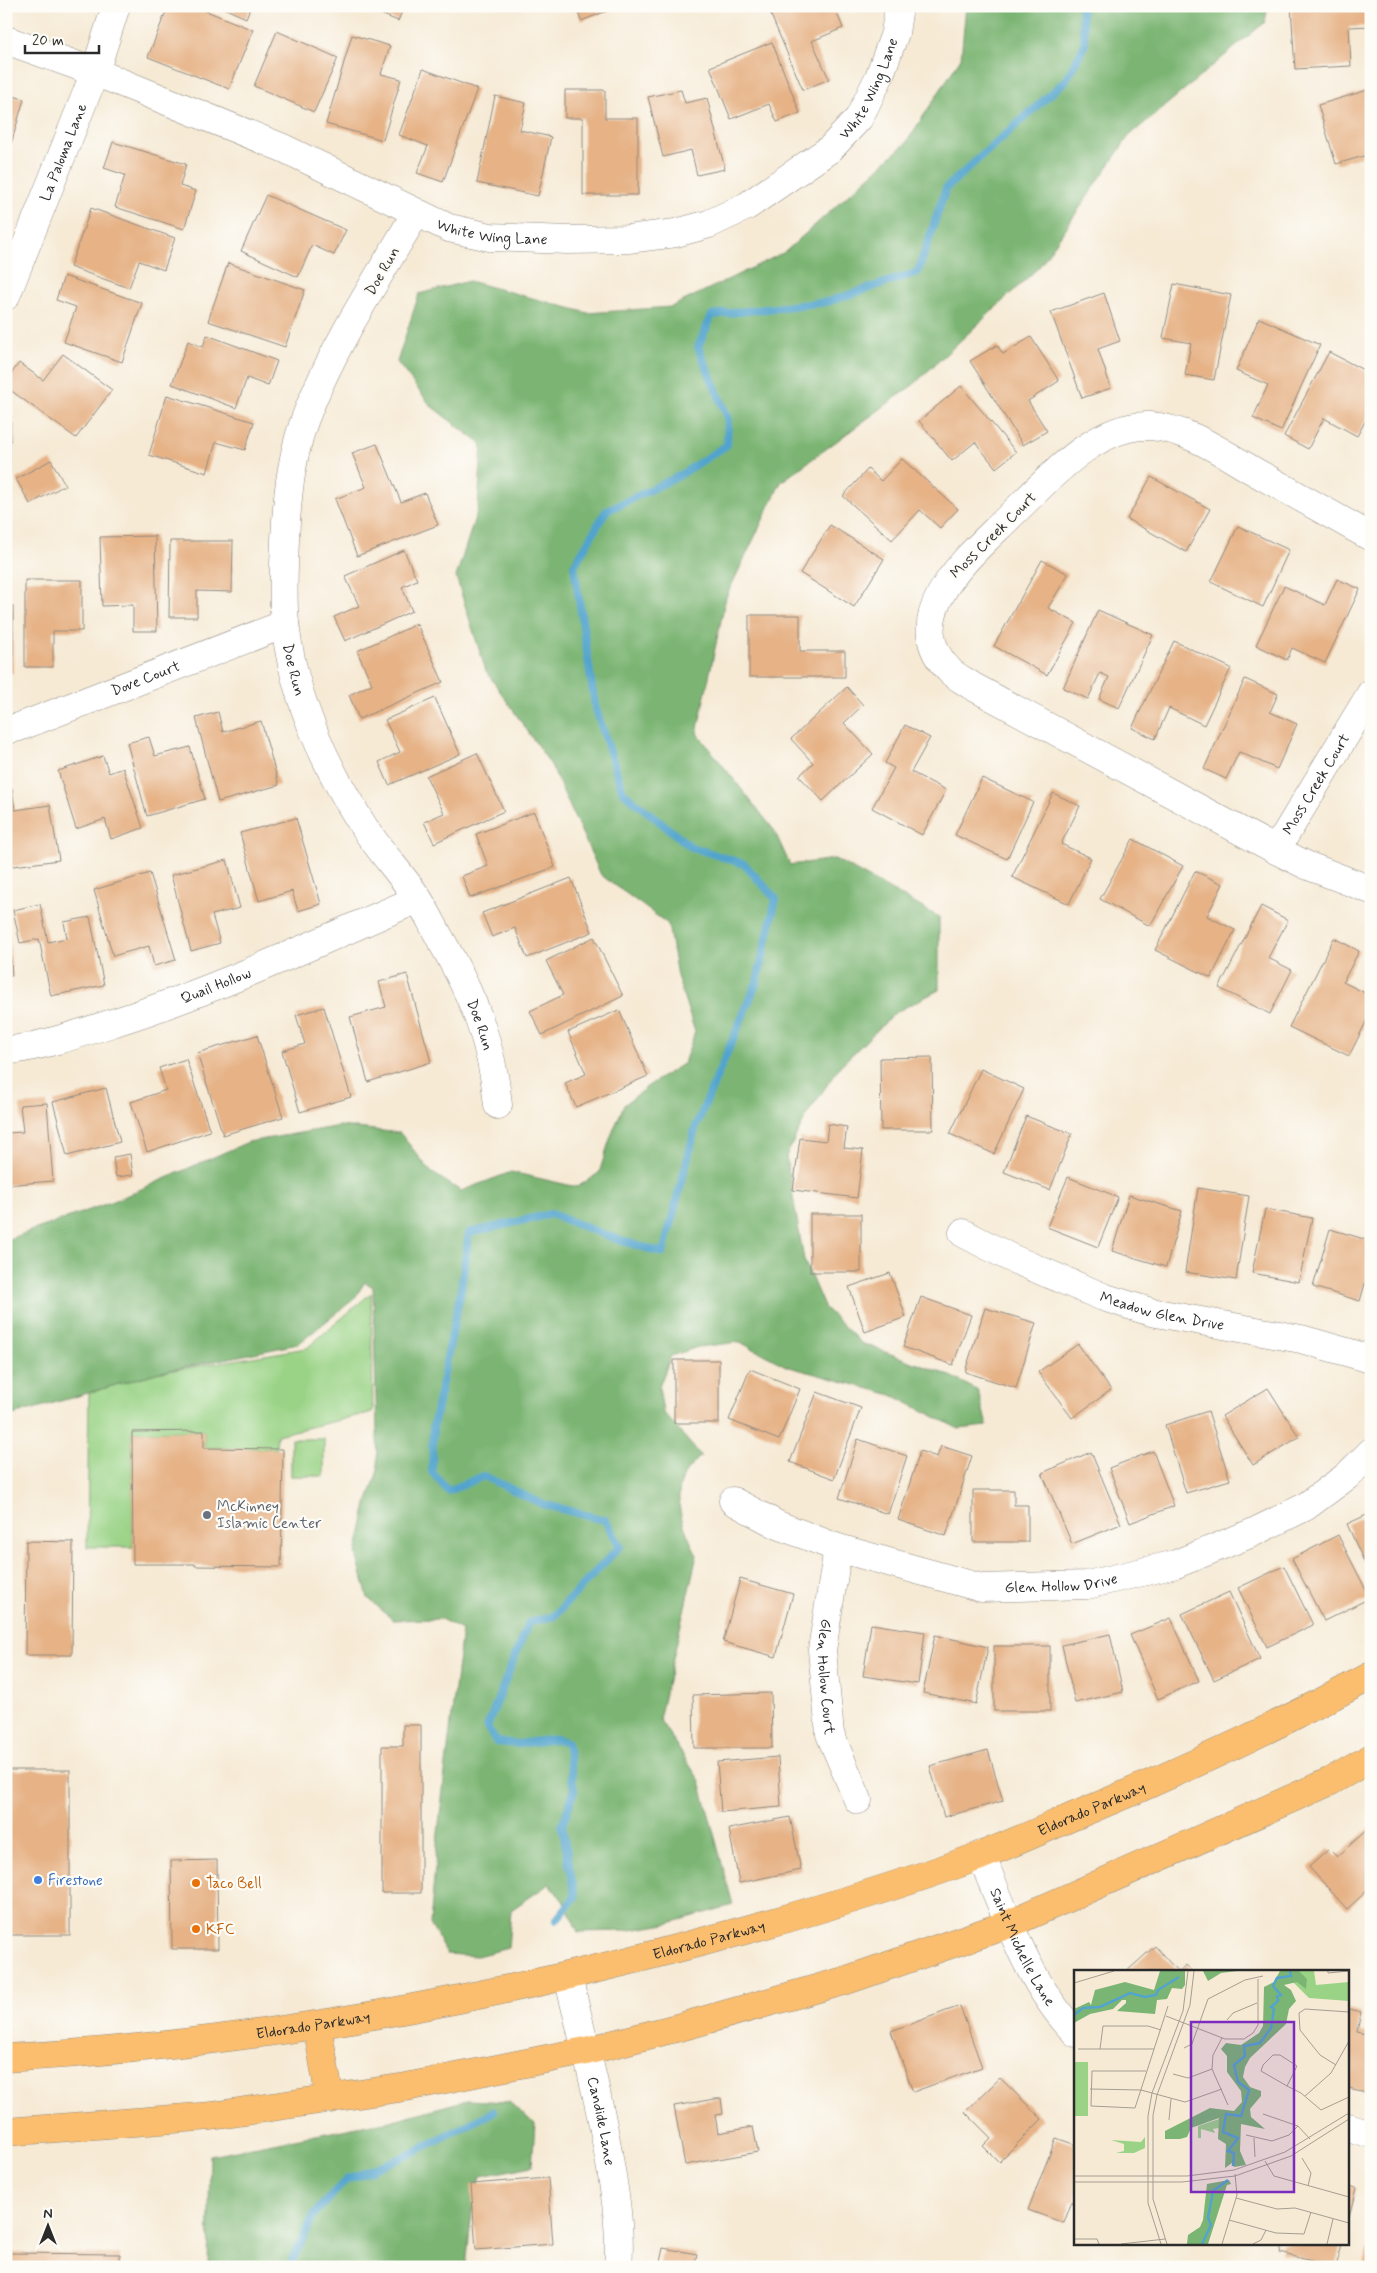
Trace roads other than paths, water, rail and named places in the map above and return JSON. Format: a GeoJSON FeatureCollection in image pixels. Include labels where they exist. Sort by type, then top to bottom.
{"type":"FeatureCollection","features":[{"type":"Feature","properties":{"kind":"main road","name":"Eldorado Parkway"},"geometry":{"type":"LineString","coordinates":[[6,2058],[207,2040],[316,2025],[428,2006],[568,1977],[788,1918],[981,1855],[1134,1792],[1249,1739],[1371,1676]]}},
{"type":"Feature","properties":{"kind":"main road"},"geometry":{"type":"LineString","coordinates":[[6,2132],[176,2120],[415,2086],[586,2051],[770,2003],[844,1981],[1009,1924],[1331,1781],[1371,1758]]}},
{"type":"Feature","properties":{"kind":"main road"},"geometry":{"type":"LineString","coordinates":[[316,2025],[330,2099]]}},
{"type":"Feature","properties":{"kind":"main road"},"geometry":{"type":"LineString","coordinates":[[6,2075],[53,2055]]}},
{"type":"Feature","properties":{"kind":"street","name":"La Paloma Lane"},"geometry":{"type":"LineString","coordinates":[[6,296],[95,72],[116,6]]}},
{"type":"Feature","properties":{"kind":"street","name":"White Wing Lane"},"geometry":{"type":"LineString","coordinates":[[6,40],[95,72],[283,148],[449,228],[490,237],[568,240],[628,239],[676,233],[709,224],[747,206],[830,149],[859,118],[879,77],[895,33],[899,6]]}},
{"type":"Feature","properties":{"kind":"street","name":"Doe Run"},"geometry":{"type":"LineString","coordinates":[[416,213],[331,358],[309,407],[297,442],[286,524],[283,600],[285,624],[292,664],[303,702],[332,774],[365,828],[418,899],[475,1006],[490,1049],[498,1105]]}},
{"type":"Feature","properties":{"kind":"street","name":"Moss Creek Court"},"geometry":{"type":"LineString","coordinates":[[1371,537],[1188,434],[1150,426],[1125,428],[1098,440],[1056,472],[955,570],[940,593],[932,618],[932,637],[938,656],[951,672],[972,686],[1276,850],[1306,865],[1371,890]]}},
{"type":"Feature","properties":{"kind":"street","name":"Dove Court"},"geometry":{"type":"LineString","coordinates":[[6,730],[20,727],[285,624]]}},
{"type":"Feature","properties":{"kind":"street","name":"Moss Creek Court"},"geometry":{"type":"LineString","coordinates":[[1276,850],[1371,693]]}},
{"type":"Feature","properties":{"kind":"street","name":"Quail Hollow"},"geometry":{"type":"LineString","coordinates":[[6,1051],[82,1033],[196,995],[418,899]]}},
{"type":"Feature","properties":{"kind":"street","name":"Meadow Glen Drive"},"geometry":{"type":"LineString","coordinates":[[963,1233],[1011,1258],[1102,1297],[1150,1312],[1301,1339],[1371,1359]]}},
{"type":"Feature","properties":{"kind":"street","name":"Glen Hollow Drive"},"geometry":{"type":"LineString","coordinates":[[733,1501],[778,1525],[838,1548],[982,1588],[1087,1585],[1176,1564],[1252,1533],[1305,1507],[1347,1476],[1371,1452]]}},
{"type":"Feature","properties":{"kind":"street","name":"Glen Hollow Court"},"geometry":{"type":"LineString","coordinates":[[838,1548],[822,1650],[830,1734],[858,1800]]}},
{"type":"Feature","properties":{"kind":"street","name":"Saint Michelle Lane"},"geometry":{"type":"LineString","coordinates":[[981,1855],[1009,1924],[1046,1997],[1060,2017],[1074,2031]]}},
{"type":"Feature","properties":{"kind":"street","name":"Candide Lane"},"geometry":{"type":"LineString","coordinates":[[568,1977],[604,2128],[615,2196],[619,2248],[618,2267]]}},
{"type":"Feature","properties":{"kind":"street"},"geometry":{"type":"LineString","coordinates":[[1350,2128],[1371,2134]]}},
{"type":"Feature","properties":{"kind":"waterway"},"geometry":{"type":"LineString","coordinates":[[556,1920],[575,1897],[562,1826],[574,1791],[567,1742],[556,1739],[518,1744],[496,1742],[487,1727],[528,1623],[554,1616],[620,1546],[605,1520],[542,1504],[484,1476],[448,1491],[432,1472],[433,1427],[460,1295],[469,1233],[551,1214],[616,1239],[663,1253],[696,1126],[757,982],[776,899],[744,864],[691,847],[623,792],[595,706],[574,566],[606,511],[677,477],[727,445],[728,418],[698,347],[712,315],[827,302],[918,272],[946,188],[1066,80],[1085,44],[1081,6]]}},
{"type":"Feature","properties":{"kind":"waterway"},"geometry":{"type":"LineString","coordinates":[[289,2267],[315,2213],[346,2180],[408,2155],[493,2112]]}},
{"type":"Feature","properties":{"kind":"place","name":"McKinney Islamic Center"},"geometry":{"type":"Point","coordinates":[207,1515]}},
{"type":"Feature","properties":{"kind":"place","name":"Firestone"},"geometry":{"type":"Point","coordinates":[38,1880]}},
{"type":"Feature","properties":{"kind":"place","name":"Taco Bell"},"geometry":{"type":"Point","coordinates":[196,1883]}},
{"type":"Feature","properties":{"kind":"place","name":"KFC"},"geometry":{"type":"Point","coordinates":[196,1929]}}]}
